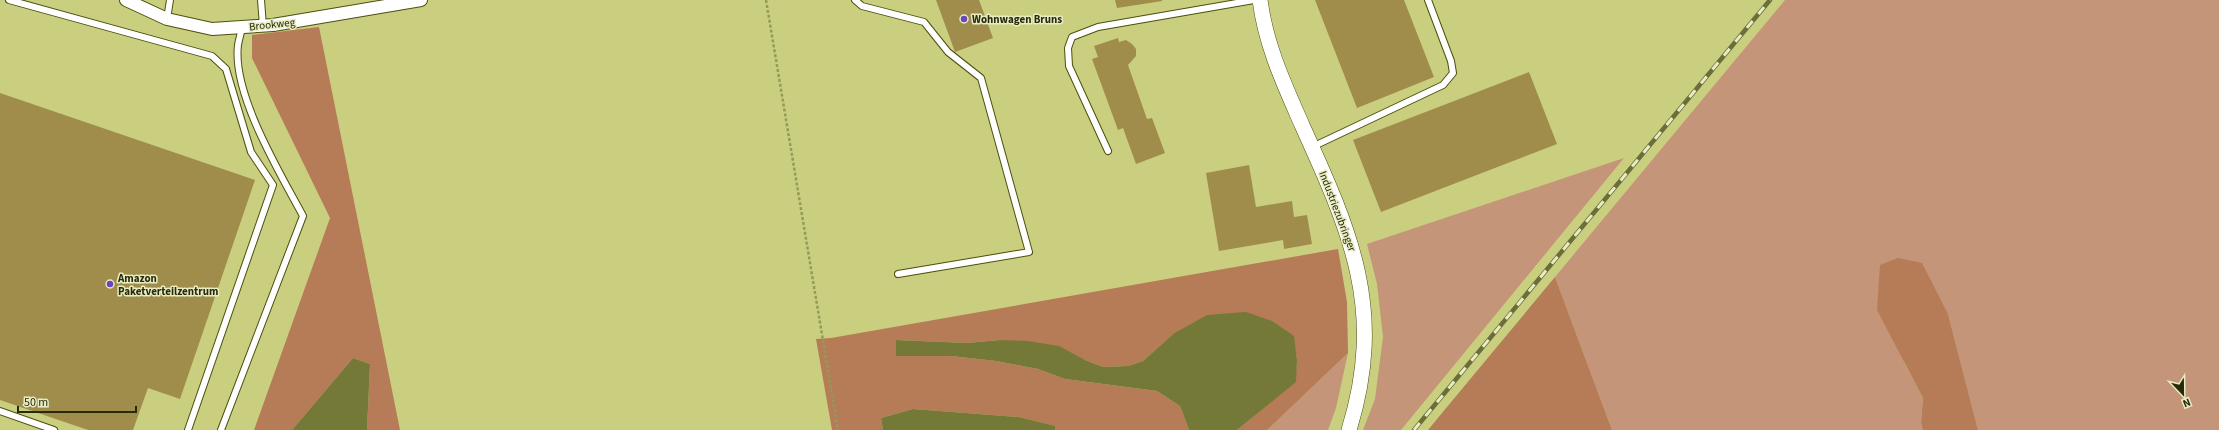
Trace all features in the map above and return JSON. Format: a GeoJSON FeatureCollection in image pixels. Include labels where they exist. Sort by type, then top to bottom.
{"type":"FeatureCollection","features":[{"type":"Feature","properties":{"kind":"street","name":"Brookweg"},"geometry":{"type":"LineString","coordinates":[[126,0],[168,19],[212,29],[263,26],[421,0]]}},
{"type":"Feature","properties":{"kind":"street","name":"Industriezubringer"},"geometry":{"type":"LineString","coordinates":[[1260,0],[1274,62],[1312,147],[1352,244],[1364,301],[1363,369],[1360,391],[1349,430]]}},
{"type":"Feature","properties":{"kind":"lane"},"geometry":{"type":"LineString","coordinates":[[9,0],[212,56],[226,69],[251,152],[273,185],[188,430]]}},
{"type":"Feature","properties":{"kind":"lane"},"geometry":{"type":"LineString","coordinates":[[168,19],[170,0]]}},
{"type":"Feature","properties":{"kind":"lane"},"geometry":{"type":"LineString","coordinates":[[261,0],[263,26]]}},
{"type":"Feature","properties":{"kind":"lane"},"geometry":{"type":"LineString","coordinates":[[854,0],[862,6],[924,22],[948,52],[982,78],[1029,252],[898,274]]}},
{"type":"Feature","properties":{"kind":"lane"},"geometry":{"type":"LineString","coordinates":[[1108,152],[1069,66],[1068,48],[1072,36],[1098,27],[1254,0]]}},
{"type":"Feature","properties":{"kind":"lane"},"geometry":{"type":"LineString","coordinates":[[1312,147],[1443,85],[1453,73],[1451,60],[1428,0]]}},
{"type":"Feature","properties":{"kind":"lane"},"geometry":{"type":"LineString","coordinates":[[221,430],[303,216],[253,118],[238,67],[238,45],[242,27]]}},
{"type":"Feature","properties":{"kind":"lane"},"geometry":{"type":"LineString","coordinates":[[0,411],[54,430]]}},
{"type":"Feature","properties":{"kind":"path"},"geometry":{"type":"LineString","coordinates":[[766,0],[838,430]]}},
{"type":"Feature","properties":{"kind":"shaded area"},"geometry":{"type":"Polygon","coordinates":[[[1785,0],[2219,0],[2219,430],[1978,430],[1948,314],[1904,362],[1923,398],[1921,423],[1923,430],[1612,430],[1555,277],[1785,0]]]}},
{"type":"Feature","properties":{"kind":"shaded area"},"geometry":{"type":"Polygon","coordinates":[[[319,27],[400,430],[367,430],[370,364],[353,358],[292,430],[254,430],[330,218],[252,58],[252,35],[319,27]]]}},
{"type":"Feature","properties":{"kind":"shaded area"},"geometry":{"type":"Polygon","coordinates":[[[1624,158],[1401,430],[1363,430],[1375,399],[1383,337],[1377,284],[1367,244],[1624,158]]]}},
{"type":"Feature","properties":{"kind":"shaded area"},"geometry":{"type":"Polygon","coordinates":[[[1338,249],[1347,302],[1348,353],[1267,430],[1237,430],[1295,382],[1297,360],[1293,335],[1173,334],[1143,361],[1128,366],[1103,367],[1085,360],[1000,340],[967,343],[896,340],[896,355],[951,356],[996,361],[1038,369],[1065,379],[1157,391],[1180,406],[1189,430],[1055,430],[1054,426],[1019,417],[913,409],[881,418],[883,430],[832,430],[816,339],[831,338],[1338,249]]]}},
{"type":"Feature","properties":{"kind":"shaded area"},"geometry":{"type":"Polygon","coordinates":[[[1898,258],[1922,263],[1948,314],[1978,430],[1923,430],[1921,423],[1923,398],[1877,310],[1880,265],[1898,258]]]}},
{"type":"Feature","properties":{"kind":"shaded area"},"geometry":{"type":"Polygon","coordinates":[[[1555,277],[1612,430],[1428,430],[1442,413],[1555,277]]]}},
{"type":"Feature","properties":{"kind":"shaded area"},"geometry":{"type":"Polygon","coordinates":[[[1246,312],[1272,321],[1294,336],[1297,360],[1296,382],[1237,430],[1189,430],[1180,406],[1157,391],[1065,379],[1038,369],[996,361],[951,356],[896,356],[896,340],[967,343],[1000,340],[1028,341],[1059,346],[1085,360],[1103,367],[1128,366],[1143,361],[1173,334],[1207,315],[1246,312]]]}},
{"type":"Feature","properties":{"kind":"shaded area"},"geometry":{"type":"Polygon","coordinates":[[[1348,353],[1336,408],[1328,430],[1267,430],[1348,353]]]}},
{"type":"Feature","properties":{"kind":"shaded area"},"geometry":{"type":"Polygon","coordinates":[[[353,358],[370,364],[367,430],[292,430],[353,358]]]}},
{"type":"Feature","properties":{"kind":"shaded area"},"geometry":{"type":"Polygon","coordinates":[[[913,409],[1019,417],[1055,426],[1055,430],[883,430],[881,418],[913,409]]]}},
{"type":"Feature","properties":{"kind":"building","name":"Wohnwagen Bruns"},"geometry":{"type":"Polygon","coordinates":[[[936,0],[979,0],[993,38],[955,52],[936,0]]]}},
{"type":"Feature","properties":{"kind":"building"},"geometry":{"type":"Polygon","coordinates":[[[1115,0],[1162,0],[1162,1],[1117,8],[1115,0]]]}},
{"type":"Feature","properties":{"kind":"building"},"geometry":{"type":"Polygon","coordinates":[[[1315,0],[1404,0],[1434,77],[1357,108],[1315,0]]]}},
{"type":"Feature","properties":{"kind":"building"},"geometry":{"type":"Polygon","coordinates":[[[1118,38],[1119,42],[1126,40],[1136,49],[1136,56],[1128,65],[1147,119],[1152,118],[1165,153],[1136,164],[1123,128],[1118,130],[1092,59],[1098,57],[1094,46],[1118,38]]]}},
{"type":"Feature","properties":{"kind":"building"},"geometry":{"type":"Polygon","coordinates":[[[1529,72],[1557,144],[1381,212],[1353,140],[1529,72]]]}},
{"type":"Feature","properties":{"kind":"building","name":"Amazon Paketverteilzentrum"},"geometry":{"type":"Polygon","coordinates":[[[0,93],[255,180],[180,399],[148,388],[133,430],[88,430],[0,400],[0,93]]]}},
{"type":"Feature","properties":{"kind":"building"},"geometry":{"type":"Polygon","coordinates":[[[1249,165],[1256,207],[1292,201],[1294,217],[1307,215],[1312,244],[1284,249],[1283,240],[1219,251],[1206,173],[1249,165]]]}},
{"type":"Feature","properties":{"kind":"railway"},"geometry":{"type":"LineString","coordinates":[[1414,430],[1770,0]]}},
{"type":"Feature","properties":{"kind":"place","name":"Wohnwagen Bruns"},"geometry":{"type":"Point","coordinates":[964,19]}},
{"type":"Feature","properties":{"kind":"place","name":"Amazon Paketverteilzentrum"},"geometry":{"type":"Point","coordinates":[110,284]}}]}
